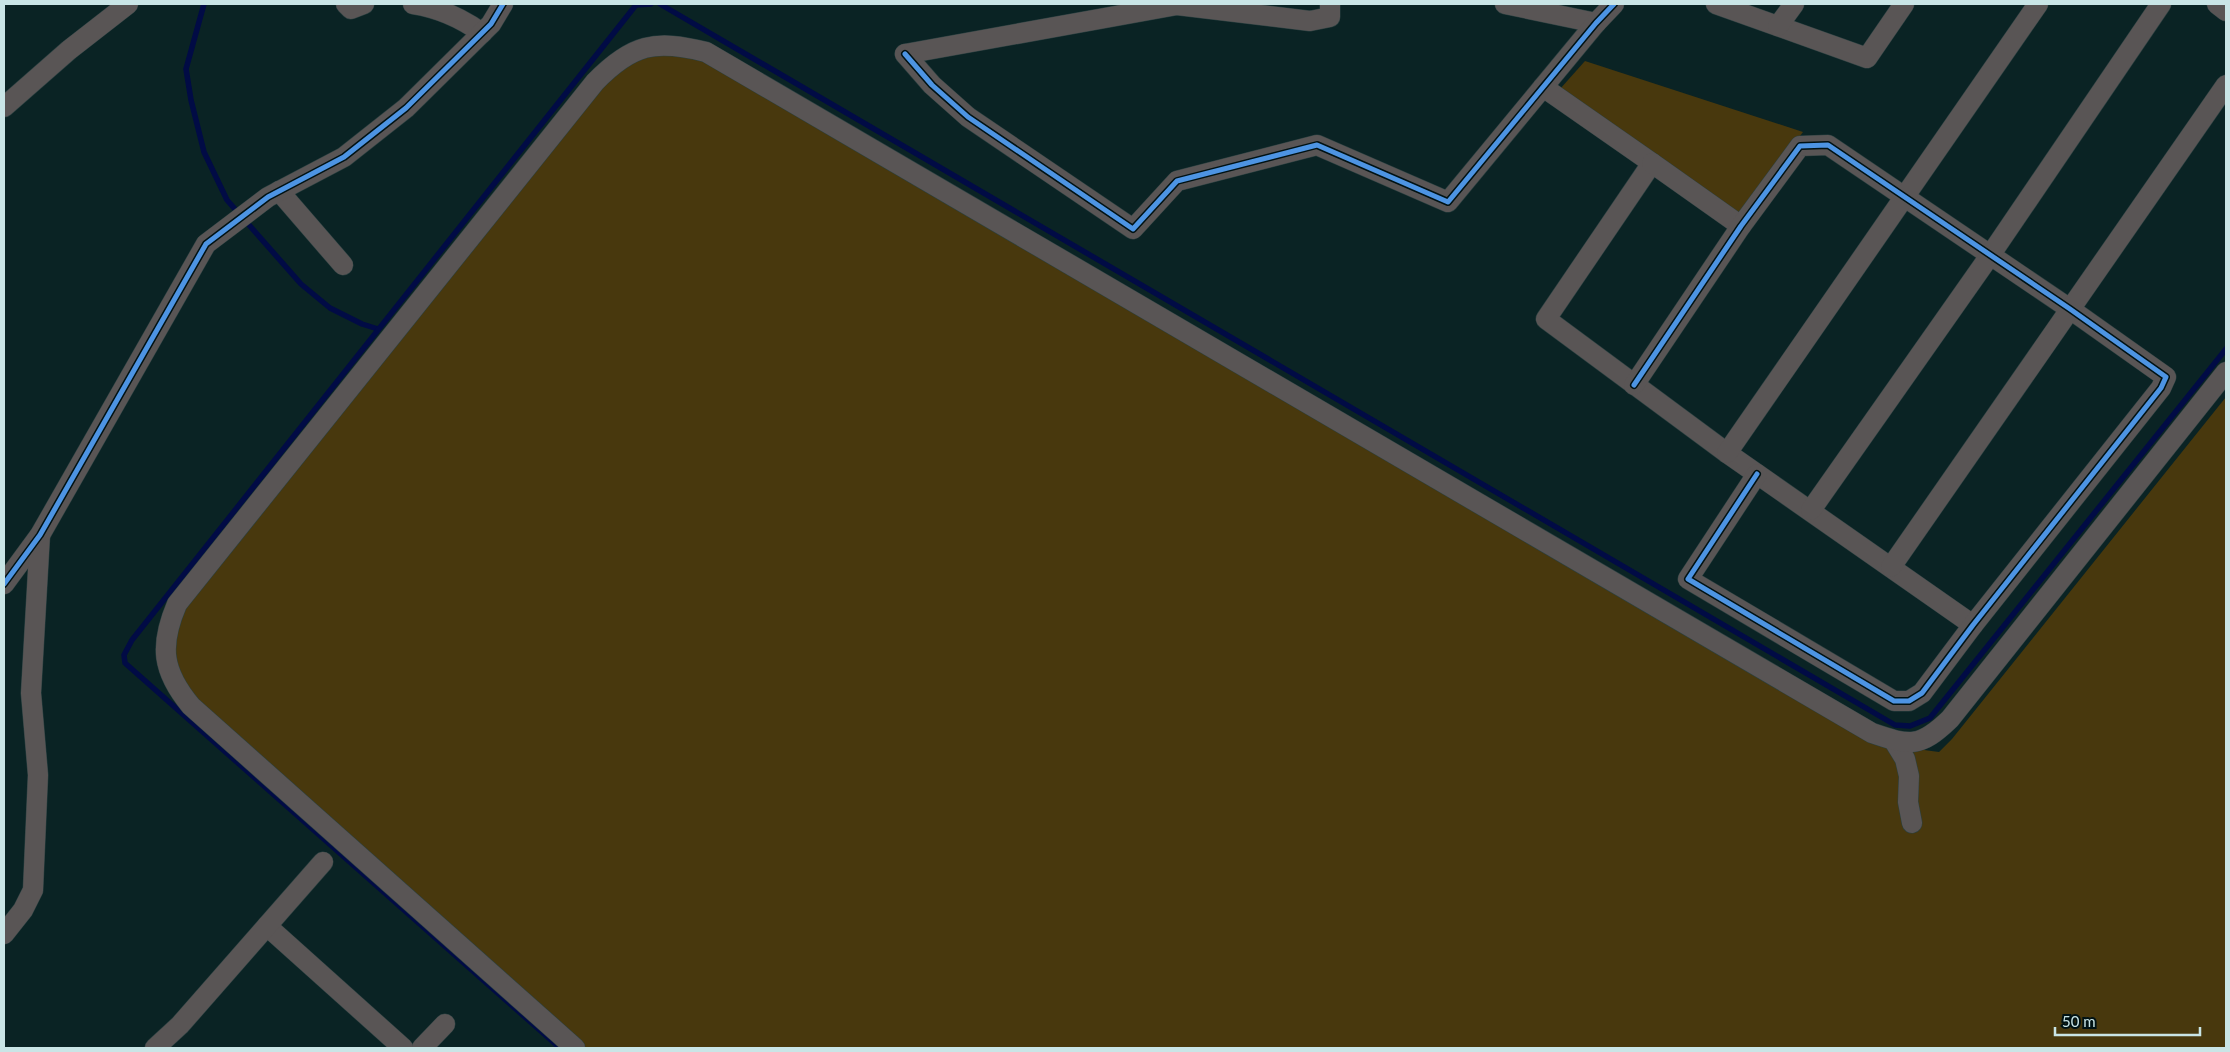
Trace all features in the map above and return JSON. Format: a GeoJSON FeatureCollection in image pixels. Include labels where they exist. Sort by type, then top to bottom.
{"type":"FeatureCollection","features":[{"type":"Feature","properties":{"kind":"street"},"geometry":{"type":"LineString","coordinates":[[4,108],[69,50],[128,4]]}},
{"type":"Feature","properties":{"kind":"street"},"geometry":{"type":"LineString","coordinates":[[346,4],[351,9],[364,4]]}},
{"type":"Feature","properties":{"kind":"street"},"geometry":{"type":"LineString","coordinates":[[413,4],[431,7],[460,17],[482,32]]}},
{"type":"Feature","properties":{"kind":"street"},"geometry":{"type":"LineString","coordinates":[[4,584],[40,535],[206,244],[268,197],[344,157],[406,108],[491,24],[503,4]]}},
{"type":"Feature","properties":{"kind":"street"},"geometry":{"type":"LineString","coordinates":[[1330,4],[1330,17],[1310,21],[1176,5],[905,54],[932,85],[968,117],[1133,229],[1177,181],[1317,145],[1448,202],[1543,86],[1614,4]]}},
{"type":"Feature","properties":{"kind":"street"},"geometry":{"type":"LineString","coordinates":[[1505,4],[1596,23]]}},
{"type":"Feature","properties":{"kind":"street"},"geometry":{"type":"LineString","coordinates":[[1716,4],[1867,58],[1904,4]]}},
{"type":"Feature","properties":{"kind":"street"},"geometry":{"type":"LineString","coordinates":[[1778,26],[1794,4]]}},
{"type":"Feature","properties":{"kind":"street"},"geometry":{"type":"LineString","coordinates":[[1727,453],[2038,4]]}},
{"type":"Feature","properties":{"kind":"street"},"geometry":{"type":"LineString","coordinates":[[1811,510],[1991,254],[2160,4]]}},
{"type":"Feature","properties":{"kind":"street"},"geometry":{"type":"LineString","coordinates":[[2217,4],[2226,10]]}},
{"type":"Feature","properties":{"kind":"street"},"geometry":{"type":"LineString","coordinates":[[575,1048],[192,706],[176,688],[169,673],[166,651],[167,628],[177,604],[194,581],[595,82],[612,65],[632,53],[657,45],[678,45],[706,52],[1872,734],[1894,741],[1912,743],[1932,735],[1950,719],[2226,372]]}},
{"type":"Feature","properties":{"kind":"street"},"geometry":{"type":"LineString","coordinates":[[1891,567],[2226,85]]}},
{"type":"Feature","properties":{"kind":"street"},"geometry":{"type":"LineString","coordinates":[[1543,86],[1741,226]]}},
{"type":"Feature","properties":{"kind":"street"},"geometry":{"type":"LineString","coordinates":[[1634,384],[1741,226],[1800,146],[1828,145],[1991,254],[2166,377],[2161,388],[1973,625],[1922,693],[1908,701],[1894,701],[1688,578],[1757,474]]}},
{"type":"Feature","properties":{"kind":"street"},"geometry":{"type":"LineString","coordinates":[[1652,164],[1546,319],[1727,453],[1973,625]]}},
{"type":"Feature","properties":{"kind":"street"},"geometry":{"type":"LineString","coordinates":[[279,191],[343,264]]}},
{"type":"Feature","properties":{"kind":"street"},"geometry":{"type":"LineString","coordinates":[[4,934],[23,910],[33,890],[38,775],[31,693],[40,535]]}},
{"type":"Feature","properties":{"kind":"street"},"geometry":{"type":"LineString","coordinates":[[1894,741],[1905,759],[1909,776],[1908,802],[1912,824]]}},
{"type":"Feature","properties":{"kind":"street"},"geometry":{"type":"LineString","coordinates":[[155,1048],[180,1025],[322,862]]}},
{"type":"Feature","properties":{"kind":"street"},"geometry":{"type":"LineString","coordinates":[[267,926],[402,1048]]}},
{"type":"Feature","properties":{"kind":"street"},"geometry":{"type":"LineString","coordinates":[[422,1048],[445,1024]]}},
{"type":"Feature","properties":{"kind":"shaded area"},"geometry":{"type":"Polygon","coordinates":[[[651,53],[688,53],[1893,751],[1924,750],[1939,752],[1952,739],[2226,397],[2226,1048],[585,1048],[194,702],[174,667],[176,619],[614,71],[651,53]]]}},
{"type":"Feature","properties":{"kind":"shaded area"},"geometry":{"type":"Polygon","coordinates":[[[1585,61],[1803,132],[1740,215],[1560,89],[1585,61]]]}},
{"type":"Feature","properties":{"kind":"waterway"},"geometry":{"type":"LineString","coordinates":[[204,4],[186,69],[191,100],[204,152],[227,200],[301,284],[330,308],[362,324],[378,329]]}},
{"type":"Feature","properties":{"kind":"waterway"},"geometry":{"type":"LineString","coordinates":[[560,1048],[125,663],[124,655],[132,640],[636,5],[651,4]]}},
{"type":"Feature","properties":{"kind":"waterway"},"geometry":{"type":"LineString","coordinates":[[660,4],[1895,725],[1910,726],[1930,718],[2226,349]]}},
{"type":"Feature","properties":{"kind":"cycle path"},"geometry":{"type":"LineString","coordinates":[[4,584],[40,535],[206,244],[268,197],[344,157],[406,108],[491,24],[503,4]]}},
{"type":"Feature","properties":{"kind":"cycle path"},"geometry":{"type":"LineString","coordinates":[[905,54],[932,85],[968,117],[1133,229],[1177,181],[1317,145],[1448,202],[1596,23],[1614,4]]}},
{"type":"Feature","properties":{"kind":"cycle path"},"geometry":{"type":"LineString","coordinates":[[1634,385],[1741,226],[1800,146],[1828,145],[2070,309],[2166,377],[2161,388],[1973,625],[1922,693],[1909,701],[1894,701],[1688,579],[1757,474]]}}]}
